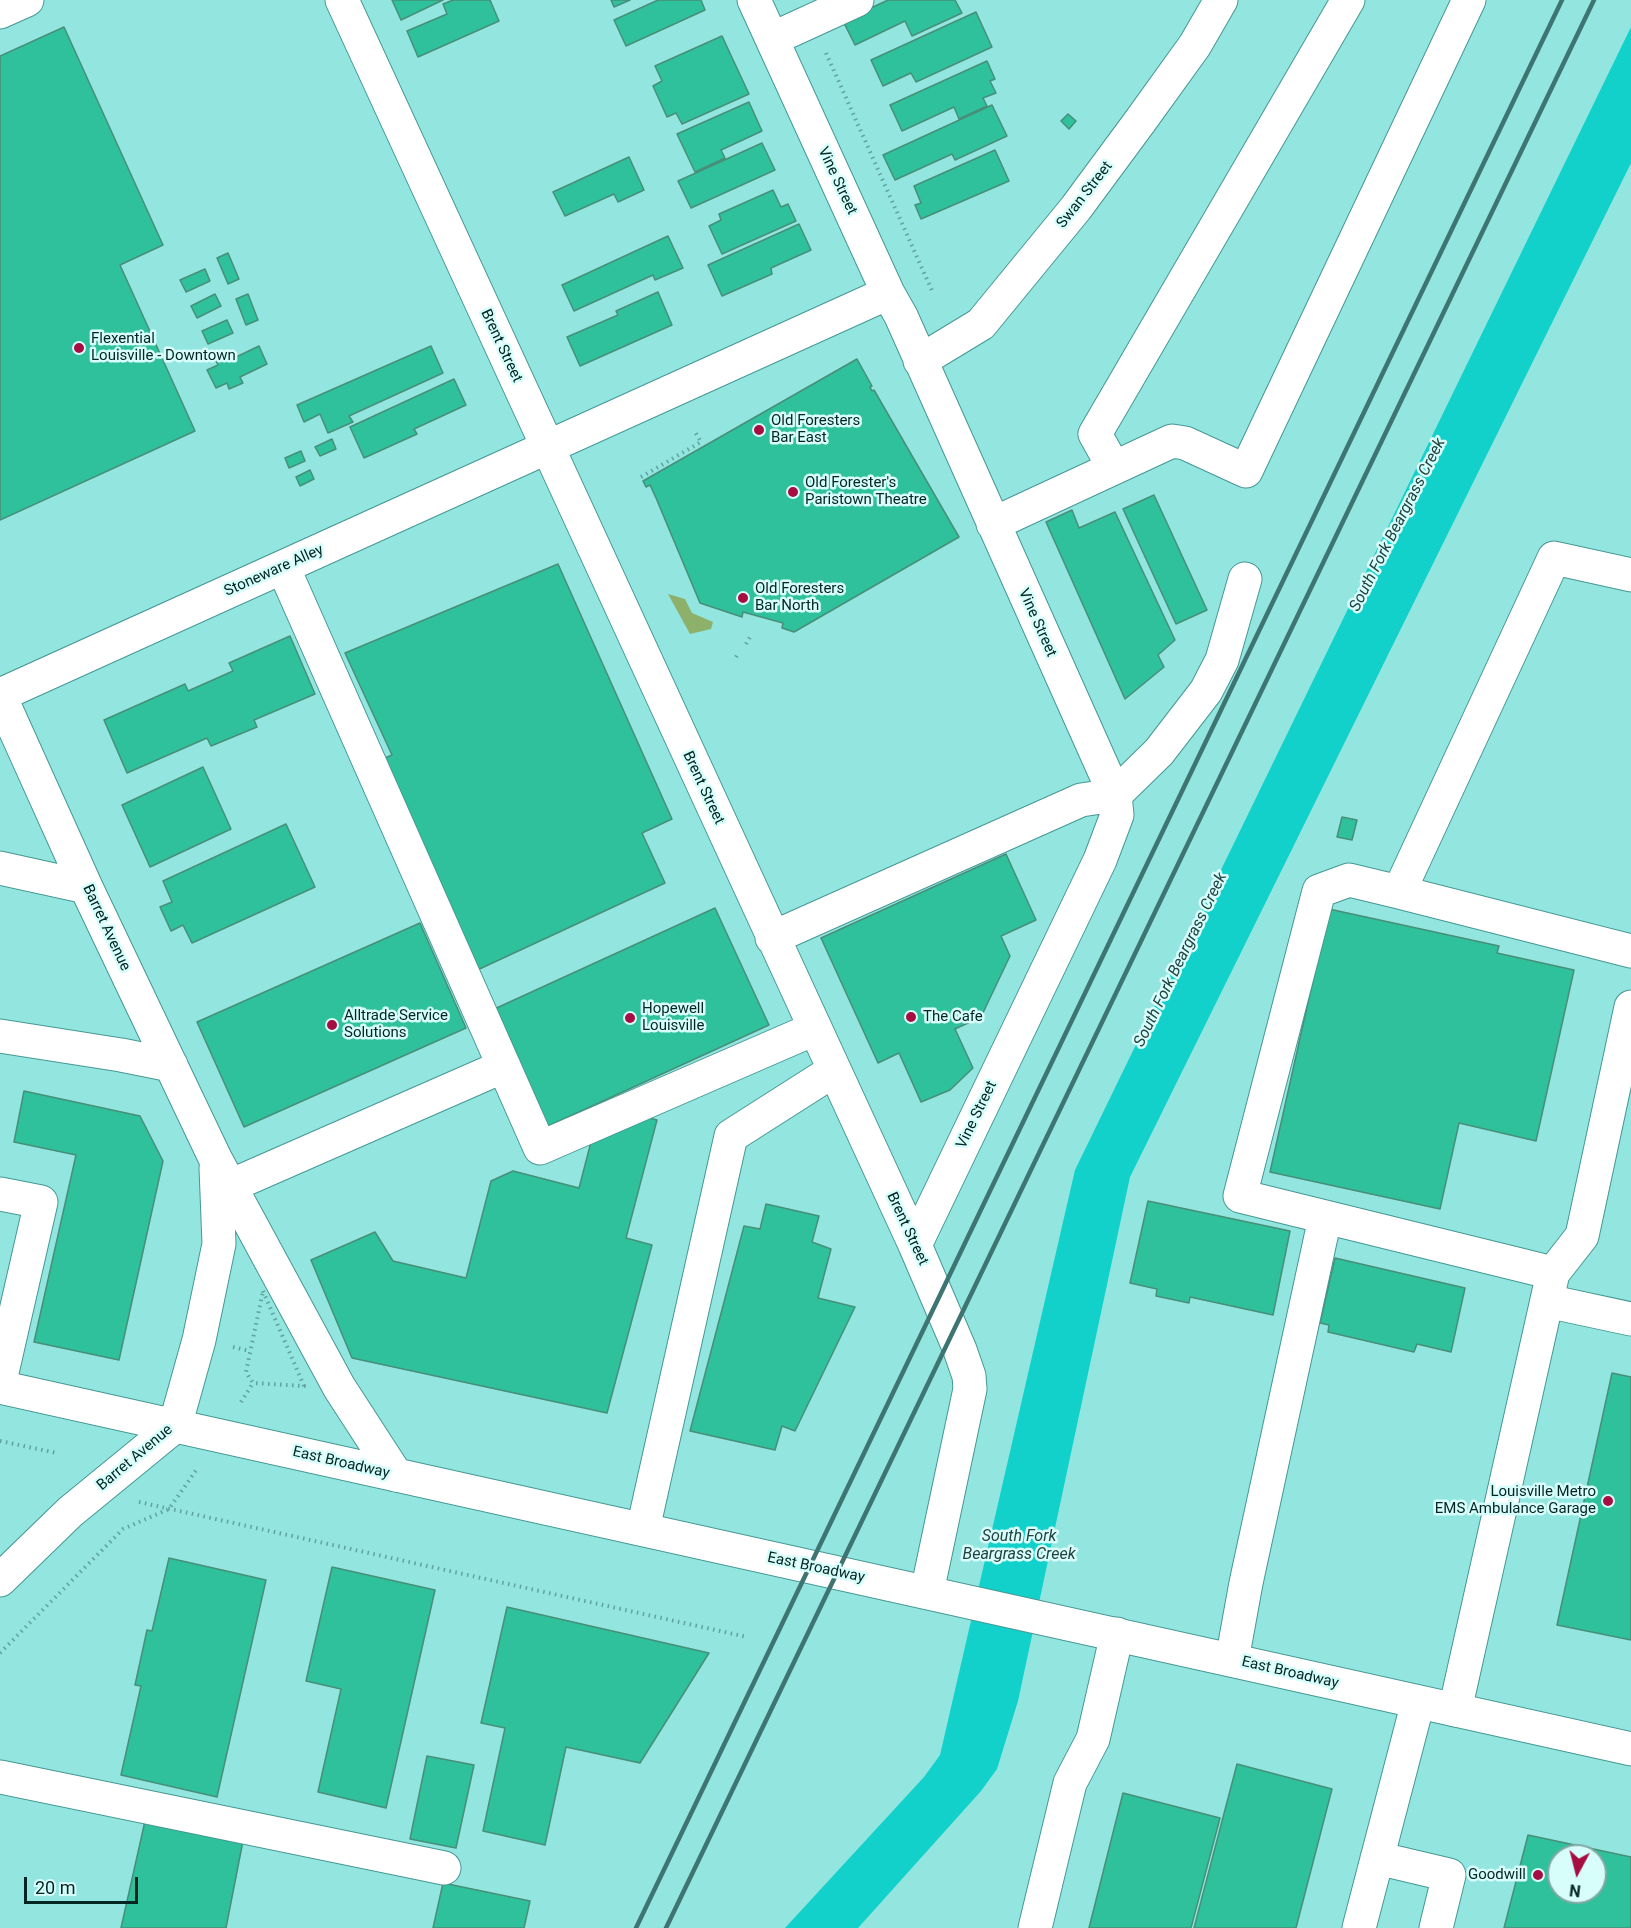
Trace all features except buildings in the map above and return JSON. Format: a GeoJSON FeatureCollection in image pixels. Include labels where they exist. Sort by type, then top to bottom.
{"type":"FeatureCollection","features":[{"type":"Feature","properties":{"kind":"street"},"geometry":{"type":"LineString","coordinates":[[0,12],[27,0]]}},
{"type":"Feature","properties":{"kind":"street","name":"Brent Street"},"geometry":{"type":"LineString","coordinates":[[342,0],[915,1245],[960,1350],[969,1376],[970,1389],[927,1592]]}},
{"type":"Feature","properties":{"kind":"street","name":"Vine Street"},"geometry":{"type":"LineString","coordinates":[[754,0],[888,293],[901,316],[1115,795],[1117,815],[1100,860],[915,1245]]}},
{"type":"Feature","properties":{"kind":"street"},"geometry":{"type":"LineString","coordinates":[[772,39],[857,0]]}},
{"type":"Feature","properties":{"kind":"street","name":"Swan Street"},"geometry":{"type":"LineString","coordinates":[[920,362],[981,324],[1076,208],[1122,147],[1195,45],[1221,0]]}},
{"type":"Feature","properties":{"kind":"street"},"geometry":{"type":"LineString","coordinates":[[1114,468],[1095,434],[1348,0]]}},
{"type":"Feature","properties":{"kind":"street"},"geometry":{"type":"LineString","coordinates":[[993,524],[1172,441],[1185,443],[1246,471],[1469,0]]}},
{"type":"Feature","properties":{"kind":"street","name":"Stoneware Alley"},"geometry":{"type":"LineString","coordinates":[[0,696],[888,293]]}},
{"type":"Feature","properties":{"kind":"street"},"geometry":{"type":"LineString","coordinates":[[1399,892],[1554,558],[1631,575]]}},
{"type":"Feature","properties":{"kind":"street"},"geometry":{"type":"LineString","coordinates":[[283,567],[540,1148],[814,1029]]}},
{"type":"Feature","properties":{"kind":"street"},"geometry":{"type":"LineString","coordinates":[[772,938],[1081,800],[1115,795],[1159,752],[1206,691],[1222,660],[1245,579]]}},
{"type":"Feature","properties":{"kind":"street","name":"Barret Avenue"},"geometry":{"type":"LineString","coordinates":[[0,696],[86,887],[215,1158],[339,1388],[396,1475]]}},
{"type":"Feature","properties":{"kind":"street"},"geometry":{"type":"LineString","coordinates":[[0,868],[86,887]]}},
{"type":"Feature","properties":{"kind":"street"},"geometry":{"type":"LineString","coordinates":[[1631,951],[1349,880],[1318,891],[1240,1196],[1325,1218],[1550,1287],[1631,1319]]}},
{"type":"Feature","properties":{"kind":"street"},"geometry":{"type":"LineString","coordinates":[[1455,1710],[1550,1287],[1582,1236],[1631,1007]]}},
{"type":"Feature","properties":{"kind":"street"},"geometry":{"type":"LineString","coordinates":[[0,1036],[121,1054],[171,1065]]}},
{"type":"Feature","properties":{"kind":"street"},"geometry":{"type":"LineString","coordinates":[[230,1186],[504,1066]]}},
{"type":"Feature","properties":{"kind":"street"},"geometry":{"type":"LineString","coordinates":[[643,1529],[731,1136],[833,1071]]}},
{"type":"Feature","properties":{"kind":"street","name":"Barret Avenue"},"geometry":{"type":"LineString","coordinates":[[0,1580],[96,1491],[175,1426],[199,1340],[219,1244],[219,1201],[215,1158]]}},
{"type":"Feature","properties":{"kind":"street"},"geometry":{"type":"LineString","coordinates":[[0,1194],[40,1202],[8,1307],[0,1381]]}},
{"type":"Feature","properties":{"kind":"street"},"geometry":{"type":"LineString","coordinates":[[1232,1660],[1325,1218]]}},
{"type":"Feature","properties":{"kind":"street","name":"East Broadway"},"geometry":{"type":"LineString","coordinates":[[0,1387],[1631,1749]]}},
{"type":"Feature","properties":{"kind":"street"},"geometry":{"type":"LineString","coordinates":[[1035,1928],[1070,1783],[1093,1739],[1117,1634]]}},
{"type":"Feature","properties":{"kind":"street"},"geometry":{"type":"LineString","coordinates":[[1359,1928],[1418,1702]]}},
{"type":"Feature","properties":{"kind":"street"},"geometry":{"type":"LineString","coordinates":[[0,1777],[444,1868]]}},
{"type":"Feature","properties":{"kind":"street"},"geometry":{"type":"LineString","coordinates":[[1377,1858],[1449,1875],[1436,1928]]}},
{"type":"Feature","properties":{"kind":"path"},"geometry":{"type":"LineString","coordinates":[[641,477],[701,442],[694,430]]}},
{"type":"Feature","properties":{"kind":"path"},"geometry":{"type":"LineString","coordinates":[[746,644],[750,637]]}},
{"type":"Feature","properties":{"kind":"path"},"geometry":{"type":"LineString","coordinates":[[263,1291],[304,1386],[253,1383],[246,1372],[263,1291]]}},
{"type":"Feature","properties":{"kind":"path"},"geometry":{"type":"LineString","coordinates":[[0,1653],[123,1529],[169,1509],[220,1436],[253,1383]]}},
{"type":"Feature","properties":{"kind":"path"},"geometry":{"type":"LineString","coordinates":[[0,1441],[57,1454]]}},
{"type":"Feature","properties":{"kind":"path"},"geometry":{"type":"LineString","coordinates":[[96,1491],[747,1637]]}},
{"type":"Feature","properties":{"kind":"green space"},"geometry":{"type":"Polygon","coordinates":[[[668,594],[685,599],[692,613],[713,622],[711,629],[690,634],[668,594]]]}},
{"type":"Feature","properties":{"kind":"water","name":"South Fork Beargrass Creek"},"geometry":{"type":"Polygon","coordinates":[[[1631,27],[1631,163],[1130,1177],[1018,1701],[997,1769],[981,1791],[858,1928],[785,1928],[924,1777],[940,1755],[1075,1170],[1631,27]]]}},
{"type":"Feature","properties":{"kind":"railway"},"geometry":{"type":"LineString","coordinates":[[636,1928],[1562,0]]}},
{"type":"Feature","properties":{"kind":"railway"},"geometry":{"type":"LineString","coordinates":[[666,1928],[1594,0]]}},
{"type":"Feature","properties":{"kind":"place","name":"Flexential Louisville - Downtown"},"geometry":{"type":"Point","coordinates":[79,348]}},
{"type":"Feature","properties":{"kind":"place","name":"Old Foresters Bar East"},"geometry":{"type":"Point","coordinates":[759,430]}},
{"type":"Feature","properties":{"kind":"place","name":"Old Forester's Paristown Theatre"},"geometry":{"type":"Point","coordinates":[793,492]}},
{"type":"Feature","properties":{"kind":"place","name":"Old Foresters Bar North"},"geometry":{"type":"Point","coordinates":[743,598]}},
{"type":"Feature","properties":{"kind":"place","name":"The Cafe"},"geometry":{"type":"Point","coordinates":[911,1017]}},
{"type":"Feature","properties":{"kind":"place","name":"Hopewell Louisville"},"geometry":{"type":"Point","coordinates":[630,1018]}},
{"type":"Feature","properties":{"kind":"place","name":"Alltrade Service Solutions"},"geometry":{"type":"Point","coordinates":[332,1025]}},
{"type":"Feature","properties":{"kind":"place","name":"Louisville Metro EMS Ambulance Garage"},"geometry":{"type":"Point","coordinates":[1608,1501]}},
{"type":"Feature","properties":{"kind":"place","name":"Goodwill"},"geometry":{"type":"Point","coordinates":[1538,1875]}}]}
